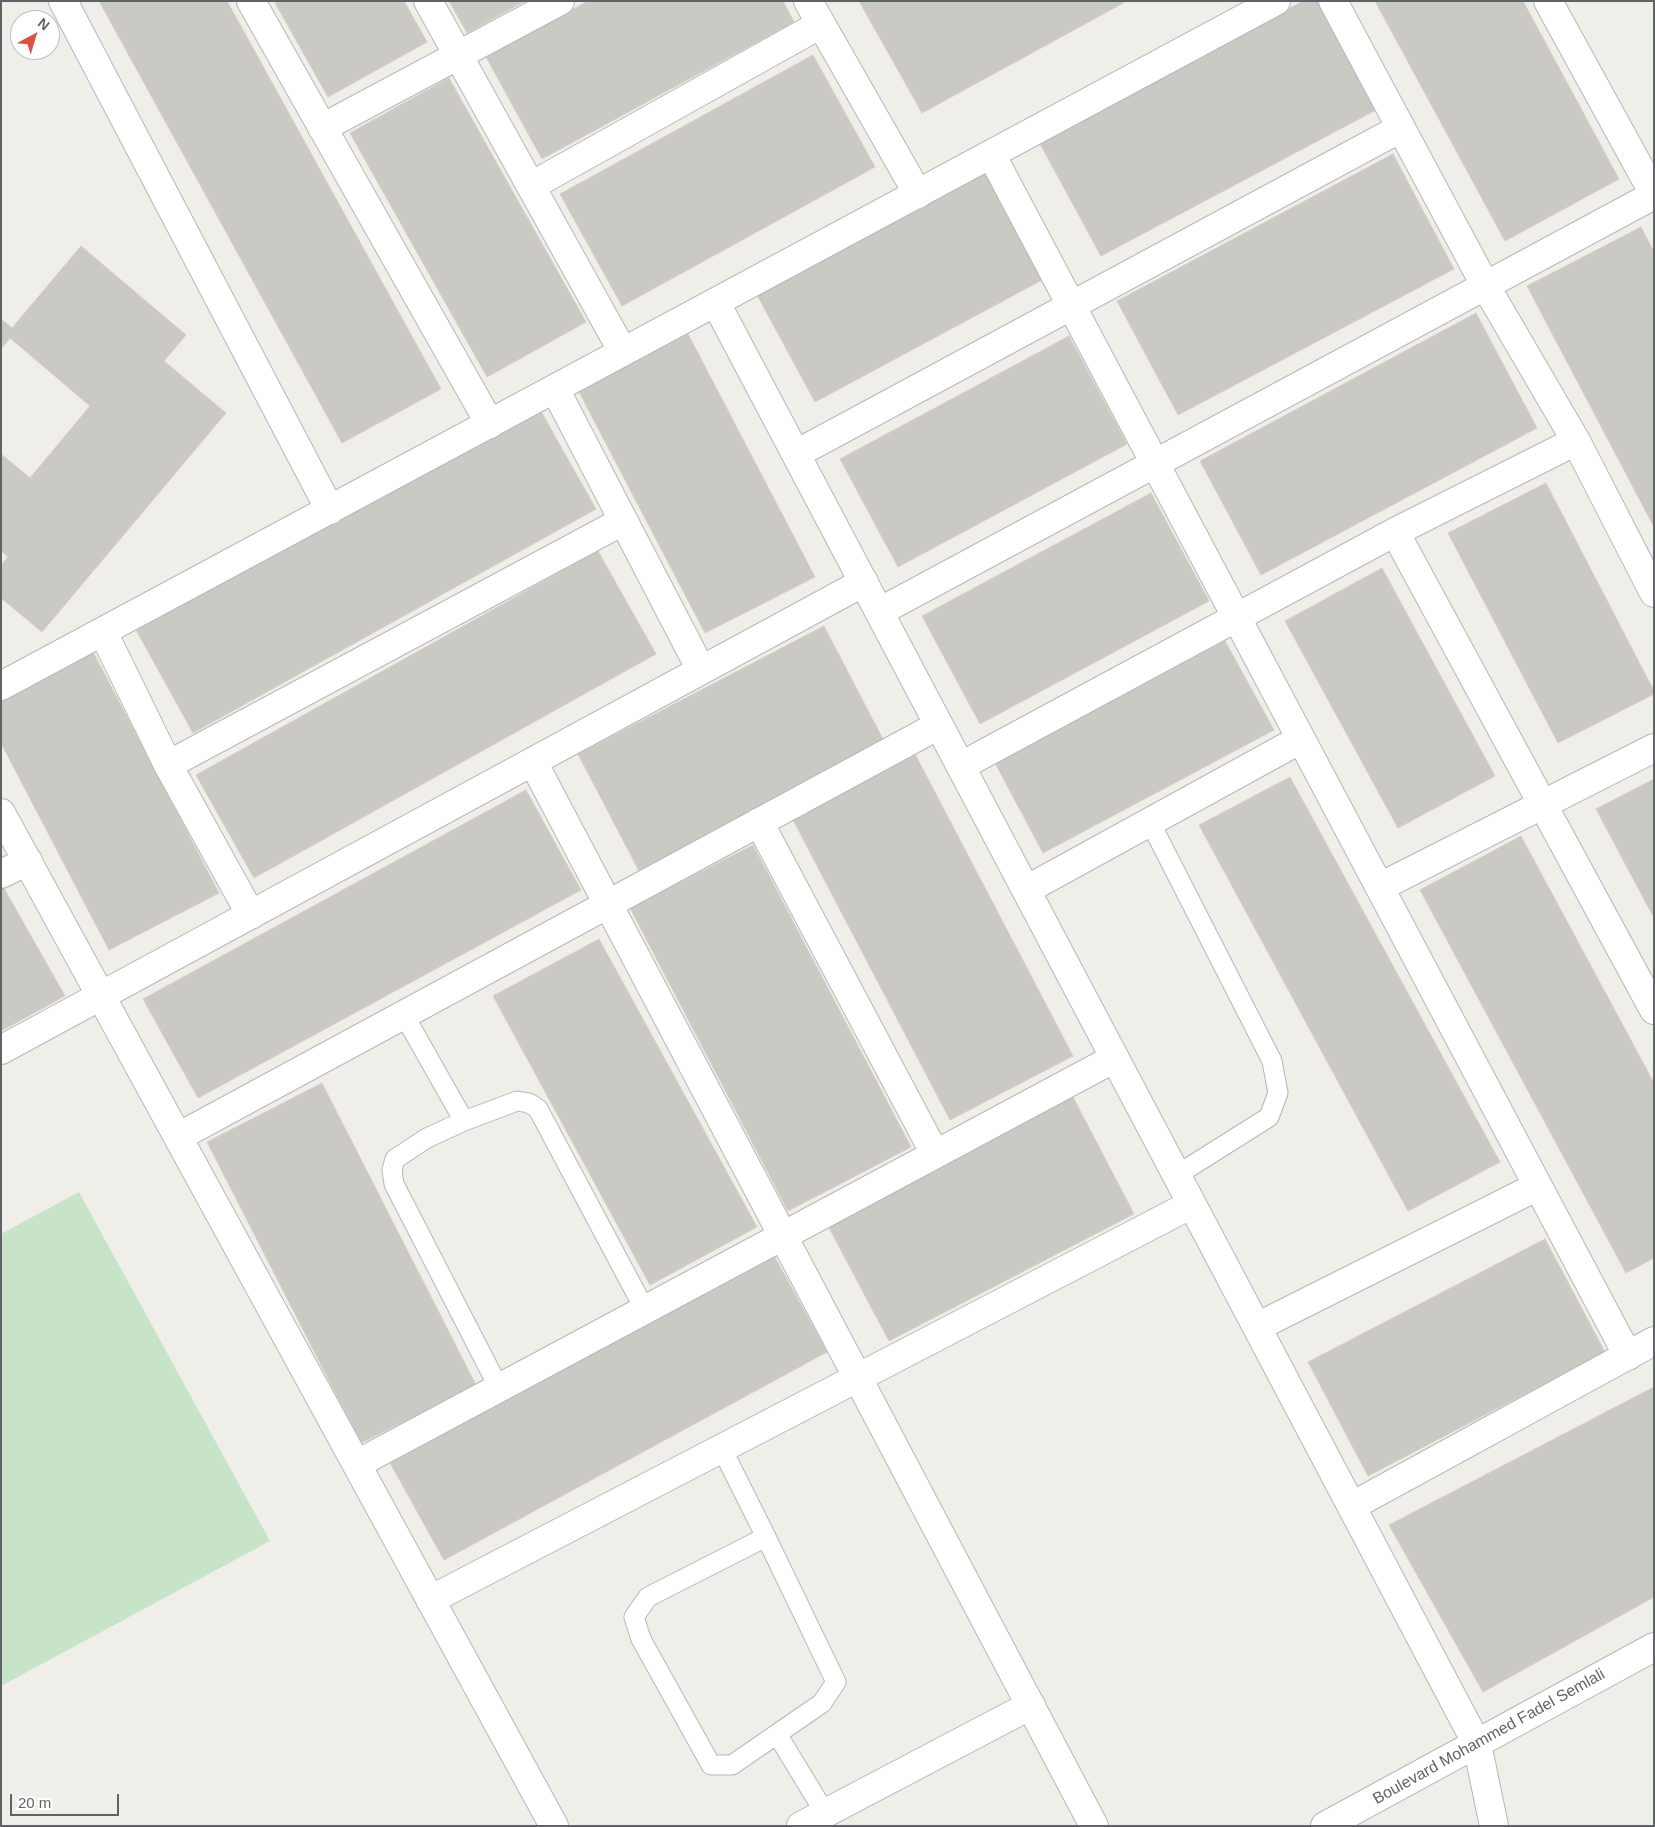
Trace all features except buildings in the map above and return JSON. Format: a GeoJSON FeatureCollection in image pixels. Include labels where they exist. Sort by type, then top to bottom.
{"type":"FeatureCollection","features":[{"type":"Feature","properties":{"kind":"street"},"geometry":{"type":"LineString","coordinates":[[63,1],[330,510]]}},
{"type":"Feature","properties":{"kind":"street"},"geometry":{"type":"LineString","coordinates":[[251,1],[490,424]]}},
{"type":"Feature","properties":{"kind":"street"},"geometry":{"type":"LineString","coordinates":[[428,1],[623,352]]}},
{"type":"Feature","properties":{"kind":"street"},"geometry":{"type":"LineString","coordinates":[[322,128],[560,1]]}},
{"type":"Feature","properties":{"kind":"street"},"geometry":{"type":"LineString","coordinates":[[1,686],[1276,1]]}},
{"type":"Feature","properties":{"kind":"street"},"geometry":{"type":"LineString","coordinates":[[1333,1],[1485,285],[1576,441],[1654,593]]}},
{"type":"Feature","properties":{"kind":"street"},"geometry":{"type":"LineString","coordinates":[[879,612],[1654,194],[1548,1]]}},
{"type":"Feature","properties":{"kind":"street"},"geometry":{"type":"LineString","coordinates":[[531,186],[815,13],[918,194]]}},
{"type":"Feature","properties":{"kind":"street"},"geometry":{"type":"LineString","coordinates":[[796,454],[1401,128]]}},
{"type":"Feature","properties":{"kind":"street"},"geometry":{"type":"LineString","coordinates":[[992,154],[1628,1356]]}},
{"type":"Feature","properties":{"kind":"street"},"geometry":{"type":"LineString","coordinates":[[716,303],[1477,1744],[1494,1826]]}},
{"type":"Feature","properties":{"kind":"street"},"geometry":{"type":"LineString","coordinates":[[555,389],[701,670]]}},
{"type":"Feature","properties":{"kind":"street"},"geometry":{"type":"LineString","coordinates":[[960,766],[1395,532],[1576,441]]}},
{"type":"Feature","properties":{"kind":"street"},"geometry":{"type":"LineString","coordinates":[[168,764],[623,521]]}},
{"type":"Feature","properties":{"kind":"street"},"geometry":{"type":"LineString","coordinates":[[1395,532],[1654,1010]]}},
{"type":"Feature","properties":{"kind":"street"},"geometry":{"type":"LineString","coordinates":[[1,1050],[864,582]]}},
{"type":"Feature","properties":{"kind":"street"},"geometry":{"type":"LineString","coordinates":[[103,632],[168,764],[251,915]]}},
{"type":"Feature","properties":{"kind":"street"},"geometry":{"type":"LineString","coordinates":[[178,1137],[939,725]]}},
{"type":"Feature","properties":{"kind":"street"},"geometry":{"type":"LineString","coordinates":[[1026,890],[1301,739]]}},
{"type":"Feature","properties":{"kind":"street"},"geometry":{"type":"LineString","coordinates":[[1380,886],[1654,748]]}},
{"type":"Feature","properties":{"kind":"street"},"geometry":{"type":"LineString","coordinates":[[533,762],[1094,1826]]}},
{"type":"Feature","properties":{"kind":"street"},"geometry":{"type":"LineString","coordinates":[[1,812],[554,1826]]}},
{"type":"Feature","properties":{"kind":"street"},"geometry":{"type":"LineString","coordinates":[[759,822],[935,1154]]}},
{"type":"Feature","properties":{"kind":"street"},"geometry":{"type":"LineString","coordinates":[[1,874],[28,861]]}},
{"type":"Feature","properties":{"kind":"street"},"geometry":{"type":"LineString","coordinates":[[357,1464],[1115,1058]]}},
{"type":"Feature","properties":{"kind":"street"},"geometry":{"type":"LineString","coordinates":[[1257,1327],[1538,1186]]}},
{"type":"Feature","properties":{"kind":"street"},"geometry":{"type":"LineString","coordinates":[[430,1600],[1192,1204]]}},
{"type":"Feature","properties":{"kind":"street"},"geometry":{"type":"LineString","coordinates":[[1352,1506],[1654,1341]]}},
{"type":"Feature","properties":{"kind":"street","name":"Boulevard Mohammed Fadel Semlali"},"geometry":{"type":"LineString","coordinates":[[1325,1826],[1654,1647]]}},
{"type":"Feature","properties":{"kind":"street"},"geometry":{"type":"LineString","coordinates":[[801,1826],[1031,1705]]}},
{"type":"Feature","properties":{"kind":"lane"},"geometry":{"type":"LineString","coordinates":[[1150,822],[1272,1061],[1278,1093],[1269,1118],[1176,1175]]}},
{"type":"Feature","properties":{"kind":"lane"},"geometry":{"type":"LineString","coordinates":[[404,1015],[464,1121]]}},
{"type":"Feature","properties":{"kind":"lane"},"geometry":{"type":"LineString","coordinates":[[499,1388],[394,1184],[392,1170],[395,1158],[428,1138],[464,1121],[517,1101],[529,1103],[538,1110],[645,1310]]}},
{"type":"Feature","properties":{"kind":"lane"},"geometry":{"type":"LineString","coordinates":[[722,1449],[766,1537],[836,1682],[822,1703],[732,1765],[711,1765],[641,1639],[634,1617],[648,1597],[766,1537]]}},
{"type":"Feature","properties":{"kind":"lane"},"geometry":{"type":"LineString","coordinates":[[778,1734],[825,1813]]}},
{"type":"Feature","properties":{"kind":"green space"},"geometry":{"type":"Polygon","coordinates":[[[79,1192],[270,1541],[1,1686],[1,1234],[79,1192]]]}}]}
